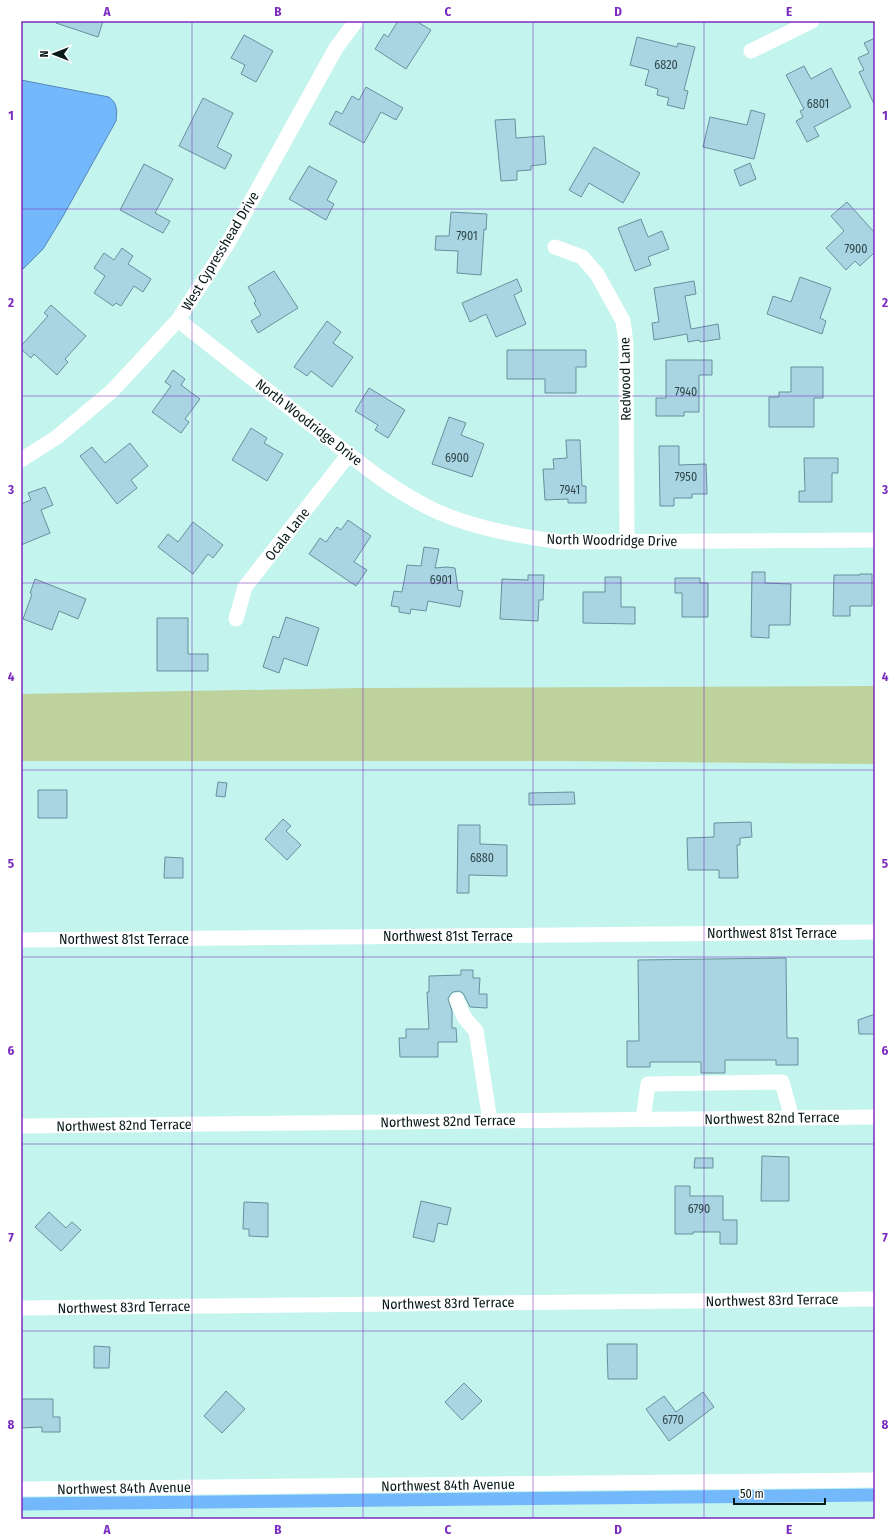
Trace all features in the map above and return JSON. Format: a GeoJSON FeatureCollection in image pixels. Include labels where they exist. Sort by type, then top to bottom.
{"type":"FeatureCollection","features":[{"type":"Feature","properties":{"kind":"street","name":"West Cypresshead Drive"},"geometry":{"type":"LineString","coordinates":[[21,460],[57,437],[112,391],[178,320],[228,243],[332,55],[356,21]]}},
{"type":"Feature","properties":{"kind":"street"},"geometry":{"type":"LineString","coordinates":[[751,51],[812,21]]}},
{"type":"Feature","properties":{"kind":"street","name":"Redwood Lane"},"geometry":{"type":"LineString","coordinates":[[555,247],[582,258],[597,274],[623,321],[626,343],[627,542]]}},
{"type":"Feature","properties":{"kind":"street","name":"North Woodridge Drive"},"geometry":{"type":"LineString","coordinates":[[178,320],[396,489],[437,512],[474,526],[518,536],[561,542],[875,540]]}},
{"type":"Feature","properties":{"kind":"street","name":"Ocala Lane"},"geometry":{"type":"LineString","coordinates":[[236,619],[245,588],[349,454]]}},
{"type":"Feature","properties":{"kind":"street","name":"Northwest 81st Terrace"},"geometry":{"type":"LineString","coordinates":[[21,940],[875,932]]}},
{"type":"Feature","properties":{"kind":"street"},"geometry":{"type":"LineString","coordinates":[[457,1000],[464,1017],[476,1031],[490,1121]]}},
{"type":"Feature","properties":{"kind":"street"},"geometry":{"type":"LineString","coordinates":[[643,1119],[648,1084],[782,1082],[792,1118]]}},
{"type":"Feature","properties":{"kind":"street","name":"Northwest 82nd Terrace"},"geometry":{"type":"LineString","coordinates":[[21,1126],[875,1117]]}},
{"type":"Feature","properties":{"kind":"street","name":"Northwest 83rd Terrace"},"geometry":{"type":"LineString","coordinates":[[21,1308],[875,1299]]}},
{"type":"Feature","properties":{"kind":"street","name":"Northwest 84th Avenue"},"geometry":{"type":"LineString","coordinates":[[21,1489],[875,1480]]}},
{"type":"Feature","properties":{"kind":"green space"},"geometry":{"type":"Polygon","coordinates":[[[875,686],[875,764],[563,761],[21,761],[21,694],[361,688],[875,686]]]}},
{"type":"Feature","properties":{"kind":"water"},"geometry":{"type":"Polygon","coordinates":[[[21,80],[109,97],[114,102],[117,111],[116,121],[62,218],[43,249],[21,271],[21,80]]]}},
{"type":"Feature","properties":{"kind":"building"},"geometry":{"type":"Polygon","coordinates":[[[56,21],[103,21],[98,37],[56,23],[56,21]]]}},
{"type":"Feature","properties":{"kind":"building"},"geometry":{"type":"Polygon","coordinates":[[[398,21],[416,21],[431,30],[406,69],[375,49],[384,34],[388,37],[398,21]]]}},
{"type":"Feature","properties":{"kind":"building"},"geometry":{"type":"Polygon","coordinates":[[[244,35],[273,51],[256,82],[241,74],[245,65],[231,58],[244,35]]]}},
{"type":"Feature","properties":{"kind":"building"},"geometry":{"type":"Polygon","coordinates":[[[637,37],[677,47],[678,43],[695,47],[684,90],[688,91],[684,109],[667,105],[669,98],[657,95],[658,89],[645,85],[649,70],[630,65],[637,37]]]}},
{"type":"Feature","properties":{"kind":"building"},"geometry":{"type":"Polygon","coordinates":[[[875,38],[875,106],[859,72],[864,70],[858,58],[869,53],[864,43],[875,38]]]}},
{"type":"Feature","properties":{"kind":"building"},"geometry":{"type":"Polygon","coordinates":[[[804,66],[811,79],[831,68],[851,107],[814,127],[819,136],[807,142],[796,121],[803,117],[800,111],[804,109],[786,75],[804,66]]]}},
{"type":"Feature","properties":{"kind":"building"},"geometry":{"type":"Polygon","coordinates":[[[366,87],[403,108],[396,120],[381,112],[364,143],[329,124],[336,111],[342,114],[352,96],[359,100],[366,87]]]}},
{"type":"Feature","properties":{"kind":"building"},"geometry":{"type":"Polygon","coordinates":[[[203,98],[233,113],[217,147],[232,155],[225,169],[179,146],[203,98]]]}},
{"type":"Feature","properties":{"kind":"building"},"geometry":{"type":"Polygon","coordinates":[[[751,110],[765,114],[754,159],[703,147],[710,117],[747,125],[751,110]]]}},
{"type":"Feature","properties":{"kind":"building"},"geometry":{"type":"Polygon","coordinates":[[[515,119],[516,138],[544,136],[546,164],[531,166],[531,170],[517,171],[517,180],[501,181],[495,120],[515,119]]]}},
{"type":"Feature","properties":{"kind":"building"},"geometry":{"type":"Polygon","coordinates":[[[594,147],[640,173],[623,203],[589,183],[581,197],[569,190],[594,147]]]}},
{"type":"Feature","properties":{"kind":"building"},"geometry":{"type":"Polygon","coordinates":[[[750,163],[756,179],[740,186],[734,170],[750,163]]]}},
{"type":"Feature","properties":{"kind":"building"},"geometry":{"type":"Polygon","coordinates":[[[144,164],[173,179],[155,213],[170,221],[163,233],[120,210],[144,164]]]}},
{"type":"Feature","properties":{"kind":"building"},"geometry":{"type":"Polygon","coordinates":[[[309,166],[337,181],[327,200],[334,204],[326,220],[289,199],[309,166]]]}},
{"type":"Feature","properties":{"kind":"building"},"geometry":{"type":"Polygon","coordinates":[[[847,202],[875,233],[875,252],[860,266],[855,261],[846,270],[826,248],[844,231],[831,216],[847,202]]]}},
{"type":"Feature","properties":{"kind":"building"},"geometry":{"type":"Polygon","coordinates":[[[451,212],[487,214],[486,230],[484,229],[481,275],[457,273],[458,251],[435,250],[436,236],[449,236],[451,212]]]}},
{"type":"Feature","properties":{"kind":"building"},"geometry":{"type":"Polygon","coordinates":[[[641,219],[648,237],[662,231],[669,249],[648,257],[651,265],[635,271],[618,228],[641,219]]]}},
{"type":"Feature","properties":{"kind":"building"},"geometry":{"type":"Polygon","coordinates":[[[122,248],[133,256],[128,264],[151,279],[143,292],[134,286],[121,306],[116,303],[113,306],[94,293],[105,276],[94,268],[104,253],[114,260],[122,248]]]}},
{"type":"Feature","properties":{"kind":"building"},"geometry":{"type":"Polygon","coordinates":[[[274,271],[298,308],[258,333],[251,321],[261,315],[254,303],[256,301],[248,287],[274,271]]]}},
{"type":"Feature","properties":{"kind":"building"},"geometry":{"type":"Polygon","coordinates":[[[800,277],[831,288],[820,318],[826,321],[822,334],[767,314],[773,296],[791,302],[800,277]]]}},
{"type":"Feature","properties":{"kind":"building"},"geometry":{"type":"Polygon","coordinates":[[[517,279],[522,291],[514,295],[526,324],[496,337],[486,314],[470,322],[462,303],[517,279]]]}},
{"type":"Feature","properties":{"kind":"building"},"geometry":{"type":"Polygon","coordinates":[[[694,281],[696,294],[685,296],[691,329],[718,324],[720,339],[688,342],[687,334],[654,340],[652,323],[659,322],[654,288],[694,281]]]}},
{"type":"Feature","properties":{"kind":"building"},"geometry":{"type":"Polygon","coordinates":[[[51,305],[86,336],[65,359],[68,362],[57,375],[34,354],[31,358],[21,349],[21,346],[48,316],[44,313],[51,305]]]}},
{"type":"Feature","properties":{"kind":"building"},"geometry":{"type":"Polygon","coordinates":[[[327,321],[341,332],[333,343],[353,357],[332,387],[311,371],[307,376],[294,367],[327,321]]]}},
{"type":"Feature","properties":{"kind":"building"},"geometry":{"type":"Polygon","coordinates":[[[507,350],[586,350],[586,367],[576,367],[576,393],[545,393],[545,379],[507,379],[507,350]]]}},
{"type":"Feature","properties":{"kind":"building"},"geometry":{"type":"Polygon","coordinates":[[[666,360],[712,360],[712,375],[699,375],[699,412],[684,412],[684,416],[656,416],[656,398],[666,398],[666,360]]]}},
{"type":"Feature","properties":{"kind":"building"},"geometry":{"type":"Polygon","coordinates":[[[791,367],[823,367],[823,398],[814,398],[814,427],[769,427],[769,397],[779,397],[779,392],[791,392],[791,367]]]}},
{"type":"Feature","properties":{"kind":"building"},"geometry":{"type":"Polygon","coordinates":[[[173,370],[185,379],[181,385],[200,399],[185,419],[189,422],[181,433],[152,412],[171,386],[165,382],[173,370]]]}},
{"type":"Feature","properties":{"kind":"building"},"geometry":{"type":"Polygon","coordinates":[[[369,388],[405,410],[388,438],[375,430],[378,425],[355,411],[369,388]]]}},
{"type":"Feature","properties":{"kind":"building"},"geometry":{"type":"Polygon","coordinates":[[[449,417],[466,423],[461,435],[484,444],[472,477],[432,464],[449,417]]]}},
{"type":"Feature","properties":{"kind":"building"},"geometry":{"type":"Polygon","coordinates":[[[251,428],[267,438],[264,443],[283,454],[267,481],[232,460],[251,428]]]}},
{"type":"Feature","properties":{"kind":"building"},"geometry":{"type":"Polygon","coordinates":[[[566,440],[580,440],[582,486],[586,486],[586,503],[568,503],[568,499],[545,500],[543,469],[554,469],[553,459],[567,458],[566,440]]]}},
{"type":"Feature","properties":{"kind":"building"},"geometry":{"type":"Polygon","coordinates":[[[130,443],[148,466],[131,480],[137,488],[117,504],[80,456],[92,447],[105,463],[130,443]]]}},
{"type":"Feature","properties":{"kind":"building"},"geometry":{"type":"Polygon","coordinates":[[[659,446],[679,446],[679,465],[706,464],[707,494],[692,494],[692,498],[674,498],[674,506],[660,506],[659,446]]]}},
{"type":"Feature","properties":{"kind":"building"},"geometry":{"type":"Polygon","coordinates":[[[804,458],[838,458],[838,473],[832,473],[832,502],[799,502],[799,491],[805,491],[804,458]]]}},
{"type":"Feature","properties":{"kind":"building"},"geometry":{"type":"Polygon","coordinates":[[[45,487],[53,505],[41,510],[50,533],[21,545],[21,504],[31,500],[28,493],[45,487]]]}},
{"type":"Feature","properties":{"kind":"building"},"geometry":{"type":"Polygon","coordinates":[[[348,520],[371,536],[354,562],[367,570],[356,586],[309,554],[320,538],[326,542],[337,527],[341,530],[348,520]]]}},
{"type":"Feature","properties":{"kind":"building"},"geometry":{"type":"Polygon","coordinates":[[[193,522],[223,545],[213,558],[208,554],[193,574],[158,547],[168,534],[178,542],[193,522]]]}},
{"type":"Feature","properties":{"kind":"building"},"geometry":{"type":"Polygon","coordinates":[[[424,547],[439,549],[435,568],[455,568],[458,590],[463,591],[460,607],[428,601],[426,611],[411,609],[410,614],[399,612],[399,607],[391,606],[394,591],[402,592],[407,565],[421,566],[424,547]]]}},
{"type":"Feature","properties":{"kind":"building"},"geometry":{"type":"Polygon","coordinates":[[[752,572],[765,572],[765,583],[791,584],[790,625],[769,625],[769,638],[751,637],[752,572]]]}},
{"type":"Feature","properties":{"kind":"building"},"geometry":{"type":"Polygon","coordinates":[[[872,574],[872,606],[850,606],[850,616],[833,616],[834,575],[872,574]]]}},
{"type":"Feature","properties":{"kind":"building"},"geometry":{"type":"Polygon","coordinates":[[[528,575],[544,575],[543,600],[539,600],[538,621],[500,619],[502,579],[528,580],[528,575]]]}},
{"type":"Feature","properties":{"kind":"building"},"geometry":{"type":"Polygon","coordinates":[[[605,577],[621,577],[621,607],[635,607],[635,624],[583,623],[583,592],[605,592],[605,577]]]}},
{"type":"Feature","properties":{"kind":"building"},"geometry":{"type":"Polygon","coordinates":[[[675,578],[700,578],[700,583],[708,583],[708,617],[682,617],[682,593],[675,593],[675,578]]]}},
{"type":"Feature","properties":{"kind":"building"},"geometry":{"type":"Polygon","coordinates":[[[35,579],[86,599],[78,619],[59,611],[52,630],[23,619],[32,594],[30,593],[35,579]]]}},
{"type":"Feature","properties":{"kind":"building"},"geometry":{"type":"Polygon","coordinates":[[[286,617],[319,628],[307,666],[284,658],[279,673],[263,667],[273,636],[279,638],[286,617]]]}},
{"type":"Feature","properties":{"kind":"building"},"geometry":{"type":"Polygon","coordinates":[[[157,618],[188,618],[188,654],[208,654],[208,671],[157,671],[157,618]]]}},
{"type":"Feature","properties":{"kind":"building"},"geometry":{"type":"Polygon","coordinates":[[[218,782],[227,783],[225,797],[216,796],[218,782]]]}},
{"type":"Feature","properties":{"kind":"building"},"geometry":{"type":"Polygon","coordinates":[[[38,790],[67,790],[67,818],[38,818],[38,790]]]}},
{"type":"Feature","properties":{"kind":"building"},"geometry":{"type":"Polygon","coordinates":[[[574,792],[575,804],[529,805],[529,793],[574,792]]]}},
{"type":"Feature","properties":{"kind":"building"},"geometry":{"type":"Polygon","coordinates":[[[283,819],[291,826],[286,831],[301,845],[287,860],[265,839],[283,819]]]}},
{"type":"Feature","properties":{"kind":"building"},"geometry":{"type":"Polygon","coordinates":[[[751,822],[752,837],[740,838],[740,845],[737,845],[738,878],[719,878],[719,870],[688,870],[687,838],[714,837],[714,823],[751,822]]]}},
{"type":"Feature","properties":{"kind":"building"},"geometry":{"type":"Polygon","coordinates":[[[458,825],[480,825],[480,844],[507,845],[507,876],[469,875],[469,893],[457,893],[458,825]]]}},
{"type":"Feature","properties":{"kind":"building"},"geometry":{"type":"Polygon","coordinates":[[[165,857],[183,858],[183,878],[164,878],[165,857]]]}},
{"type":"Feature","properties":{"kind":"building"},"geometry":{"type":"Polygon","coordinates":[[[786,958],[787,1038],[798,1038],[798,1065],[776,1065],[776,1060],[725,1060],[725,1073],[701,1073],[701,1062],[650,1062],[650,1067],[627,1067],[627,1041],[639,1041],[638,960],[786,958]]]}},
{"type":"Feature","properties":{"kind":"building"},"geometry":{"type":"Polygon","coordinates":[[[461,970],[473,970],[473,978],[480,978],[479,994],[487,994],[487,1008],[470,1007],[463,993],[459,991],[453,992],[448,999],[452,1011],[452,1028],[456,1028],[457,1042],[438,1042],[438,1057],[400,1057],[399,1038],[406,1038],[406,1029],[429,1029],[427,992],[429,992],[429,976],[461,975],[461,970]]]}},
{"type":"Feature","properties":{"kind":"building"},"geometry":{"type":"Polygon","coordinates":[[[875,1014],[875,1034],[859,1034],[858,1020],[875,1014]]]}},
{"type":"Feature","properties":{"kind":"building"},"geometry":{"type":"Polygon","coordinates":[[[762,1156],[789,1157],[789,1201],[761,1201],[762,1156]]]}},
{"type":"Feature","properties":{"kind":"building"},"geometry":{"type":"Polygon","coordinates":[[[695,1158],[713,1158],[713,1168],[694,1168],[695,1158]]]}},
{"type":"Feature","properties":{"kind":"building"},"geometry":{"type":"Polygon","coordinates":[[[675,1186],[690,1186],[690,1196],[723,1196],[723,1220],[737,1220],[737,1244],[720,1244],[720,1232],[675,1234],[675,1186]]]}},
{"type":"Feature","properties":{"kind":"building"},"geometry":{"type":"Polygon","coordinates":[[[421,1201],[451,1208],[447,1225],[438,1223],[434,1242],[413,1237],[421,1201]]]}},
{"type":"Feature","properties":{"kind":"building"},"geometry":{"type":"Polygon","coordinates":[[[244,1202],[268,1203],[268,1237],[249,1236],[249,1229],[243,1229],[244,1202]]]}},
{"type":"Feature","properties":{"kind":"building"},"geometry":{"type":"Polygon","coordinates":[[[49,1212],[66,1228],[72,1222],[81,1230],[61,1251],[35,1227],[49,1212]]]}},
{"type":"Feature","properties":{"kind":"building"},"geometry":{"type":"Polygon","coordinates":[[[607,1344],[637,1344],[637,1379],[608,1379],[607,1344]]]}},
{"type":"Feature","properties":{"kind":"building"},"geometry":{"type":"Polygon","coordinates":[[[94,1346],[110,1347],[109,1368],[94,1368],[94,1346]]]}},
{"type":"Feature","properties":{"kind":"building"},"geometry":{"type":"Polygon","coordinates":[[[464,1383],[482,1401],[462,1420],[445,1402],[464,1383]]]}},
{"type":"Feature","properties":{"kind":"building"},"geometry":{"type":"Polygon","coordinates":[[[226,1391],[245,1409],[222,1433],[204,1416],[226,1391]]]}},
{"type":"Feature","properties":{"kind":"building"},"geometry":{"type":"Polygon","coordinates":[[[703,1392],[714,1407],[669,1441],[646,1409],[664,1396],[676,1412],[703,1392]]]}},
{"type":"Feature","properties":{"kind":"building"},"geometry":{"type":"Polygon","coordinates":[[[21,1399],[53,1399],[53,1417],[60,1417],[60,1432],[42,1432],[42,1427],[21,1428],[21,1399]]]}},
{"type":"Feature","properties":{"kind":"waterway"},"geometry":{"type":"LineString","coordinates":[[21,1504],[875,1495]]}}]}
